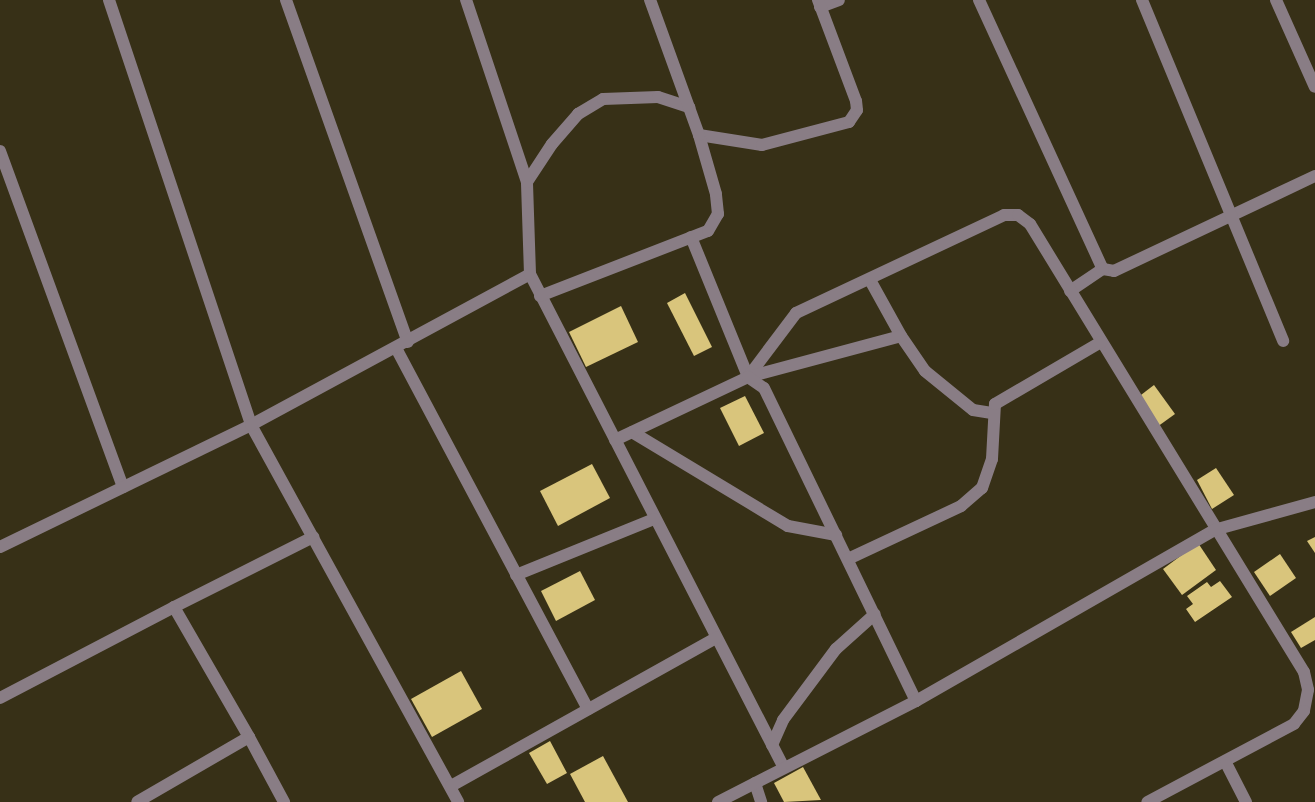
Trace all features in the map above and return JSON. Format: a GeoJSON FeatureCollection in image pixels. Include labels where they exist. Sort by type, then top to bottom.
{"type":"FeatureCollection","features":[{"type":"Feature","properties":{"kind":"street"},"geometry":{"type":"LineString","coordinates":[[109,0],[251,425],[458,802]]}},
{"type":"Feature","properties":{"kind":"street"},"geometry":{"type":"LineString","coordinates":[[286,0],[408,342]]}},
{"type":"Feature","properties":{"kind":"street"},"geometry":{"type":"LineString","coordinates":[[466,0],[527,182],[530,274],[784,768]]}},
{"type":"Feature","properties":{"kind":"street"},"geometry":{"type":"LineString","coordinates":[[540,296],[708,231],[718,214],[716,194],[699,135],[650,0]]}},
{"type":"Feature","properties":{"kind":"street"},"geometry":{"type":"LineString","coordinates":[[699,135],[762,145],[849,122],[857,110],[856,101],[819,3],[839,0]]}},
{"type":"Feature","properties":{"kind":"street"},"geometry":{"type":"LineString","coordinates":[[979,0],[1103,268],[1114,272],[1315,176]]}},
{"type":"Feature","properties":{"kind":"street"},"geometry":{"type":"LineString","coordinates":[[1142,0],[1283,341]]}},
{"type":"Feature","properties":{"kind":"street"},"geometry":{"type":"LineString","coordinates":[[1276,0],[1315,87]]}},
{"type":"Feature","properties":{"kind":"street"},"geometry":{"type":"LineString","coordinates":[[527,182],[552,144],[578,114],[603,99],[658,97],[688,107]]}},
{"type":"Feature","properties":{"kind":"street"},"geometry":{"type":"LineString","coordinates":[[0,151],[123,487]]}},
{"type":"Feature","properties":{"kind":"street"},"geometry":{"type":"LineString","coordinates":[[748,377],[796,313],[1004,215],[1018,215],[1030,224],[1214,530],[1304,672],[1308,690],[1304,711],[1294,724],[1147,802]]}},
{"type":"Feature","properties":{"kind":"street"},"geometry":{"type":"LineString","coordinates":[[691,237],[748,377],[764,388],[916,701]]}},
{"type":"Feature","properties":{"kind":"street"},"geometry":{"type":"LineString","coordinates":[[1070,291],[1103,268]]}},
{"type":"Feature","properties":{"kind":"street"},"geometry":{"type":"LineString","coordinates":[[0,547],[251,425],[530,274]]}},
{"type":"Feature","properties":{"kind":"street"},"geometry":{"type":"LineString","coordinates":[[870,280],[901,336],[925,370],[950,394],[973,410],[992,413]]}},
{"type":"Feature","properties":{"kind":"street"},"geometry":{"type":"LineString","coordinates":[[615,440],[748,377],[901,336]]}},
{"type":"Feature","properties":{"kind":"street"},"geometry":{"type":"LineString","coordinates":[[848,559],[961,506],[982,488],[992,459],[992,413],[995,404],[1101,342]]}},
{"type":"Feature","properties":{"kind":"street"},"geometry":{"type":"LineString","coordinates":[[396,348],[588,709]]}},
{"type":"Feature","properties":{"kind":"street"},"geometry":{"type":"LineString","coordinates":[[632,432],[788,526],[836,535]]}},
{"type":"Feature","properties":{"kind":"street"},"geometry":{"type":"LineString","coordinates":[[718,802],[916,701],[1214,530],[1315,502]]}},
{"type":"Feature","properties":{"kind":"street"},"geometry":{"type":"LineString","coordinates":[[516,575],[654,519]]}},
{"type":"Feature","properties":{"kind":"street"},"geometry":{"type":"LineString","coordinates":[[0,698],[313,537]]}},
{"type":"Feature","properties":{"kind":"street"},"geometry":{"type":"LineString","coordinates":[[174,607],[284,802]]}},
{"type":"Feature","properties":{"kind":"street"},"geometry":{"type":"LineString","coordinates":[[772,745],[783,720],[836,649],[875,614]]}},
{"type":"Feature","properties":{"kind":"street"},"geometry":{"type":"LineString","coordinates":[[451,786],[716,638]]}},
{"type":"Feature","properties":{"kind":"street"},"geometry":{"type":"LineString","coordinates":[[137,802],[249,737]]}},
{"type":"Feature","properties":{"kind":"street"},"geometry":{"type":"LineString","coordinates":[[1226,762],[1246,802]]}},
{"type":"Feature","properties":{"kind":"street"},"geometry":{"type":"LineString","coordinates":[[755,783],[761,802]]}},
{"type":"Feature","properties":{"kind":"building"},"geometry":{"type":"Polygon","coordinates":[[[685,293],[712,347],[694,356],[667,303],[685,293]]]}},
{"type":"Feature","properties":{"kind":"building"},"geometry":{"type":"Polygon","coordinates":[[[621,306],[638,342],[586,367],[569,332],[621,306]]]}},
{"type":"Feature","properties":{"kind":"building"},"geometry":{"type":"Polygon","coordinates":[[[1154,385],[1175,414],[1157,427],[1137,398],[1154,385]]]}},
{"type":"Feature","properties":{"kind":"building"},"geometry":{"type":"Polygon","coordinates":[[[745,396],[764,433],[739,446],[720,408],[745,396]]]}},
{"type":"Feature","properties":{"kind":"building"},"geometry":{"type":"Polygon","coordinates":[[[592,464],[610,498],[558,526],[540,491],[592,464]]]}},
{"type":"Feature","properties":{"kind":"building"},"geometry":{"type":"Polygon","coordinates":[[[1216,468],[1234,495],[1212,509],[1197,480],[1216,468]]]}},
{"type":"Feature","properties":{"kind":"building"},"geometry":{"type":"Polygon","coordinates":[[[1315,537],[1315,553],[1307,541],[1315,537]]]}},
{"type":"Feature","properties":{"kind":"building"},"geometry":{"type":"Polygon","coordinates":[[[1198,543],[1216,570],[1182,595],[1163,569],[1198,543]]]}},
{"type":"Feature","properties":{"kind":"building"},"geometry":{"type":"Polygon","coordinates":[[[1280,554],[1296,578],[1270,596],[1254,572],[1280,554]]]}},
{"type":"Feature","properties":{"kind":"building"},"geometry":{"type":"Polygon","coordinates":[[[580,571],[595,600],[556,621],[541,591],[580,571]]]}},
{"type":"Feature","properties":{"kind":"building"},"geometry":{"type":"Polygon","coordinates":[[[1220,581],[1232,597],[1195,622],[1186,609],[1193,604],[1187,596],[1207,582],[1211,587],[1220,581]]]}},
{"type":"Feature","properties":{"kind":"building"},"geometry":{"type":"Polygon","coordinates":[[[1315,617],[1315,640],[1301,648],[1291,632],[1315,617]]]}},
{"type":"Feature","properties":{"kind":"building"},"geometry":{"type":"Polygon","coordinates":[[[461,671],[482,709],[432,737],[411,699],[461,671]]]}},
{"type":"Feature","properties":{"kind":"building"},"geometry":{"type":"Polygon","coordinates":[[[550,741],[567,773],[547,784],[529,753],[550,741]]]}},
{"type":"Feature","properties":{"kind":"building"},"geometry":{"type":"Polygon","coordinates":[[[603,756],[628,802],[585,802],[570,774],[603,756]]]}},
{"type":"Feature","properties":{"kind":"building"},"geometry":{"type":"Polygon","coordinates":[[[803,767],[821,800],[784,802],[774,783],[803,767]]]}}]}
